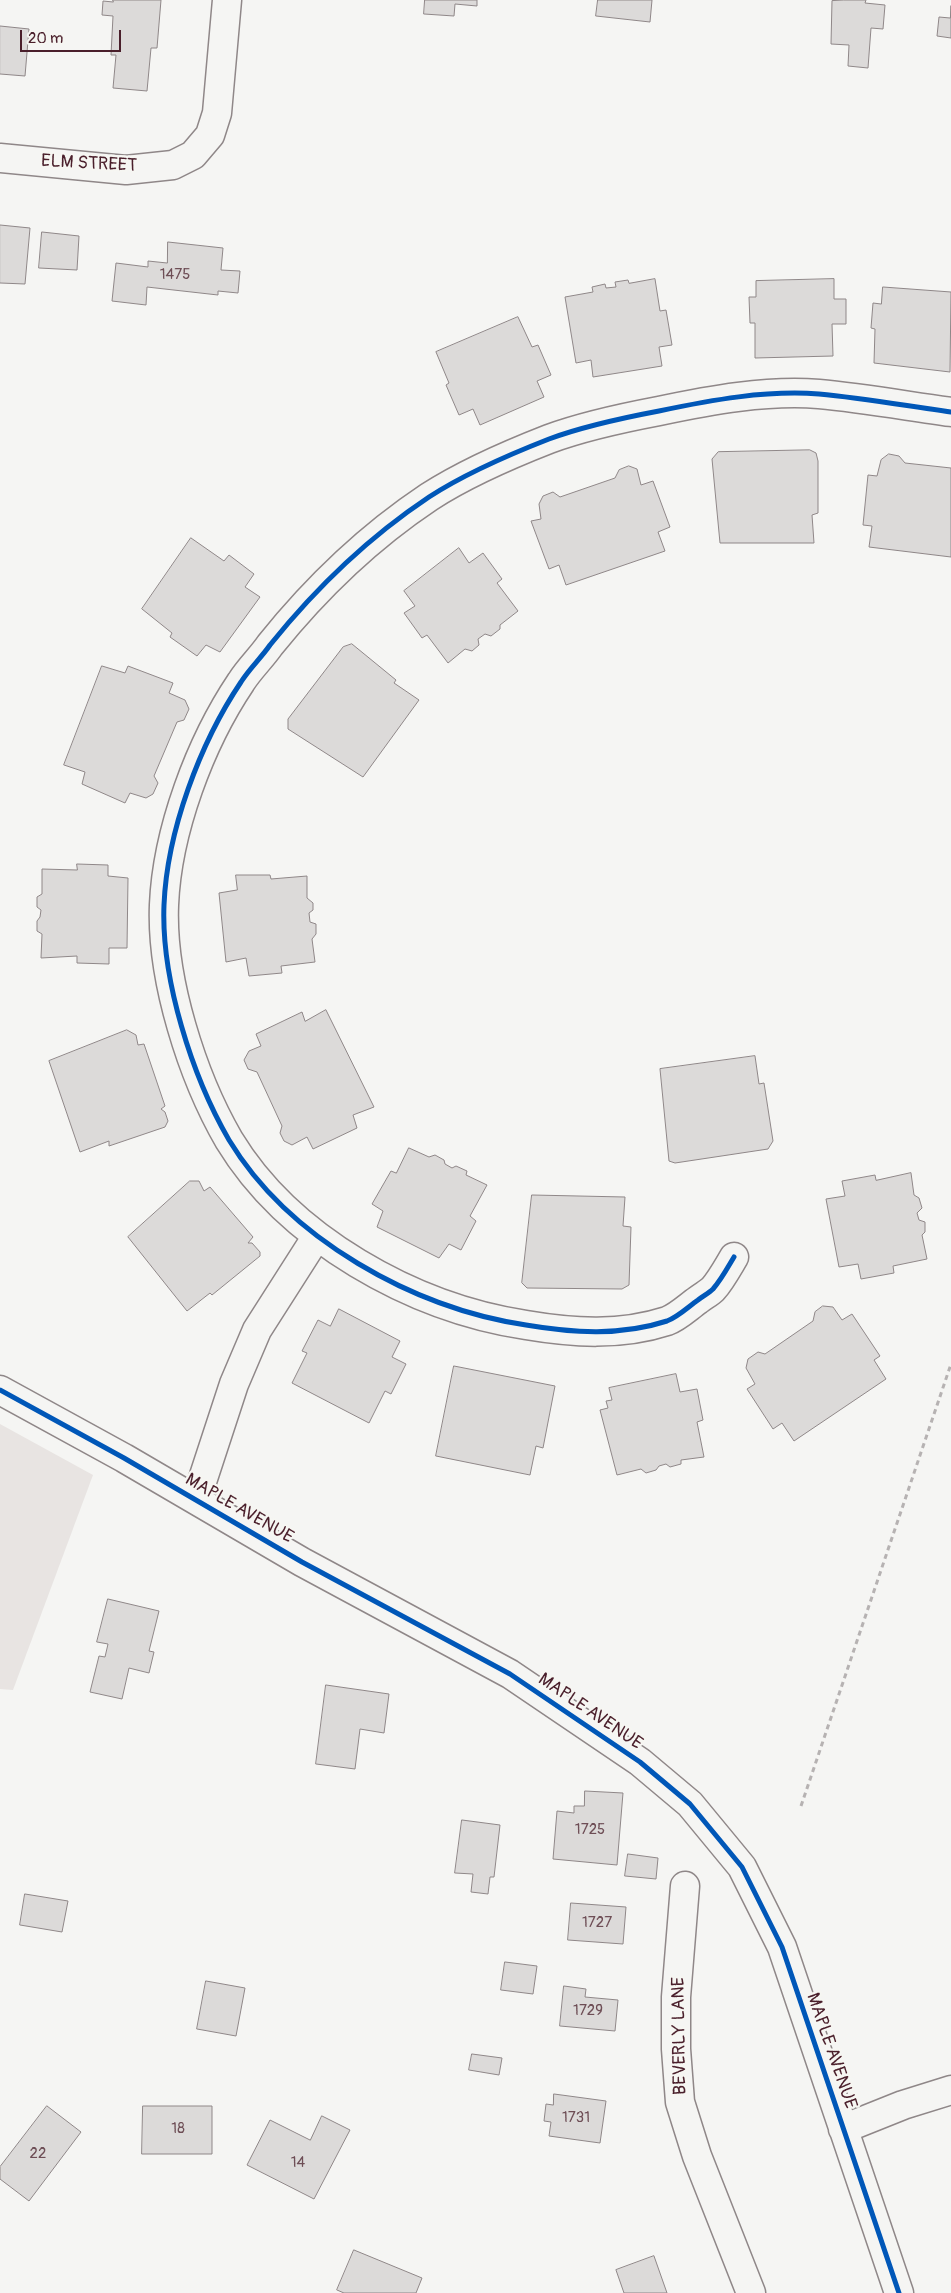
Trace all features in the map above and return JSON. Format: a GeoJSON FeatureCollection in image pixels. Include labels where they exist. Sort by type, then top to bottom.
{"type":"FeatureCollection","features":[{"type":"Feature","properties":{"kind":"street","name":"ELM STREET"},"geometry":{"type":"LineString","coordinates":[[0,158],[126,170],[173,165],[193,155],[210,135],[218,113],[227,0]]}},
{"type":"Feature","properties":{"kind":"street"},"geometry":{"type":"LineString","coordinates":[[734,1257],[713,1289],[671,1320],[614,1332],[562,1331],[514,1324],[456,1310],[399,1285],[354,1261],[309,1231],[268,1192],[241,1159],[214,1113],[195,1070],[177,1007],[166,954],[164,904],[170,850],[186,796],[207,744],[241,682],[284,628],[323,585],[371,542],[430,496],[484,467],[553,438],[626,417],[706,402],[769,394],[817,394],[951,412]]}},
{"type":"Feature","properties":{"kind":"street"},"geometry":{"type":"LineString","coordinates":[[196,1500],[234,1384],[257,1330],[317,1236]]}},
{"type":"Feature","properties":{"kind":"street","name":"MAPLE AVENUE"},"geometry":{"type":"LineString","coordinates":[[0,1390],[302,1562],[510,1674],[640,1762],[690,1804],[742,1867],[782,1947],[899,2293]]}},
{"type":"Feature","properties":{"kind":"street","name":"BEVERLY LANE"},"geometry":{"type":"LineString","coordinates":[[685,1886],[676,1997],[676,2049],[680,2102],[697,2156],[751,2293]]}},
{"type":"Feature","properties":{"kind":"street"},"geometry":{"type":"LineString","coordinates":[[843,2129],[903,2105],[951,2090]]}},
{"type":"Feature","properties":{"kind":"path"},"geometry":{"type":"LineString","coordinates":[[801,1806],[951,1364]]}},
{"type":"Feature","properties":{"kind":"shaded area"},"geometry":{"type":"Polygon","coordinates":[[[0,1424],[93,1475],[13,1690],[0,1689],[0,1424]]]}},
{"type":"Feature","properties":{"kind":"building"},"geometry":{"type":"Polygon","coordinates":[[[113,0],[161,0],[157,48],[151,48],[147,91],[113,88],[116,55],[111,55],[113,16],[102,15],[103,1],[113,2],[113,0]]]}},
{"type":"Feature","properties":{"kind":"building"},"geometry":{"type":"Polygon","coordinates":[[[425,0],[477,0],[477,6],[455,4],[454,16],[424,14],[425,0]]]}},
{"type":"Feature","properties":{"kind":"building"},"geometry":{"type":"Polygon","coordinates":[[[598,0],[652,0],[650,22],[596,16],[598,0]]]}},
{"type":"Feature","properties":{"kind":"building"},"geometry":{"type":"Polygon","coordinates":[[[866,0],[865,3],[885,5],[883,29],[871,28],[868,68],[848,66],[849,45],[831,44],[832,1],[866,0]]]}},
{"type":"Feature","properties":{"kind":"building"},"geometry":{"type":"Polygon","coordinates":[[[951,6],[951,38],[937,36],[939,17],[950,18],[951,6]]]}},
{"type":"Feature","properties":{"kind":"building"},"geometry":{"type":"Polygon","coordinates":[[[0,26],[29,29],[25,76],[0,74],[0,26]]]}},
{"type":"Feature","properties":{"kind":"building"},"geometry":{"type":"Polygon","coordinates":[[[0,225],[30,228],[25,284],[0,283],[0,225]]]}},
{"type":"Feature","properties":{"kind":"building"},"geometry":{"type":"Polygon","coordinates":[[[42,232],[79,236],[77,270],[39,268],[42,232]]]}},
{"type":"Feature","properties":{"kind":"building"},"geometry":{"type":"Polygon","coordinates":[[[168,242],[223,248],[221,270],[240,271],[238,293],[218,291],[218,295],[147,287],[146,305],[112,301],[116,263],[148,267],[148,261],[167,263],[168,242]]]}},
{"type":"Feature","properties":{"kind":"building"},"geometry":{"type":"Polygon","coordinates":[[[655,279],[660,311],[666,310],[672,345],[659,347],[662,366],[593,377],[591,360],[576,363],[565,297],[593,292],[592,287],[605,284],[606,288],[616,287],[615,282],[628,280],[629,283],[655,279]]]}},
{"type":"Feature","properties":{"kind":"building"},"geometry":{"type":"Polygon","coordinates":[[[834,279],[834,299],[846,299],[846,324],[832,324],[833,356],[755,358],[755,323],[750,323],[749,297],[756,297],[756,281],[834,279]]]}},
{"type":"Feature","properties":{"kind":"building"},"geometry":{"type":"Polygon","coordinates":[[[883,287],[951,292],[950,372],[874,363],[875,329],[871,328],[873,303],[881,304],[883,287]]]}},
{"type":"Feature","properties":{"kind":"building"},"geometry":{"type":"Polygon","coordinates":[[[518,317],[532,347],[538,345],[551,375],[537,381],[544,397],[480,425],[473,409],[459,415],[446,385],[449,383],[436,352],[518,317]]]}},
{"type":"Feature","properties":{"kind":"building"},"geometry":{"type":"Polygon","coordinates":[[[810,450],[816,453],[818,461],[818,513],[812,515],[814,543],[720,543],[712,459],[718,452],[810,450]]]}},
{"type":"Feature","properties":{"kind":"building"},"geometry":{"type":"Polygon","coordinates":[[[889,454],[899,456],[905,463],[951,468],[951,557],[869,547],[872,526],[863,525],[868,475],[877,476],[881,460],[889,454]]]}},
{"type":"Feature","properties":{"kind":"building"},"geometry":{"type":"Polygon","coordinates":[[[629,466],[637,469],[641,485],[653,481],[670,527],[658,532],[665,551],[566,585],[559,565],[549,569],[531,521],[541,519],[539,504],[543,496],[553,492],[560,497],[615,478],[619,470],[629,466]]]}},
{"type":"Feature","properties":{"kind":"building"},"geometry":{"type":"Polygon","coordinates":[[[191,538],[224,561],[229,555],[254,574],[245,587],[260,597],[220,652],[206,645],[197,656],[170,637],[172,633],[142,609],[191,538]]]}},
{"type":"Feature","properties":{"kind":"building"},"geometry":{"type":"Polygon","coordinates":[[[459,548],[469,563],[483,553],[502,579],[497,583],[518,611],[500,625],[500,629],[491,636],[485,634],[478,639],[479,645],[472,651],[465,649],[448,663],[427,635],[422,638],[404,613],[415,606],[404,591],[459,548]]]}},
{"type":"Feature","properties":{"kind":"building"},"geometry":{"type":"Polygon","coordinates":[[[352,644],[396,680],[394,683],[419,700],[363,777],[288,729],[288,719],[343,647],[352,644]]]}},
{"type":"Feature","properties":{"kind":"building"},"geometry":{"type":"Polygon","coordinates":[[[102,666],[125,673],[128,666],[173,683],[169,693],[185,700],[189,709],[184,720],[177,722],[154,776],[158,783],[153,794],[146,798],[130,793],[125,803],[82,784],[85,772],[64,765],[102,666]]]}},
{"type":"Feature","properties":{"kind":"building"},"geometry":{"type":"Polygon","coordinates":[[[77,864],[108,865],[108,876],[128,878],[127,948],[109,948],[109,964],[77,963],[77,956],[41,958],[42,934],[37,931],[37,921],[41,910],[37,907],[37,897],[42,894],[42,869],[77,870],[77,864]]]}},
{"type":"Feature","properties":{"kind":"building"},"geometry":{"type":"Polygon","coordinates":[[[236,875],[270,875],[271,879],[307,876],[307,898],[313,903],[313,910],[309,913],[310,922],[316,924],[316,934],[312,939],[315,962],[281,966],[282,973],[249,976],[246,958],[226,962],[219,893],[237,890],[236,875]]]}},
{"type":"Feature","properties":{"kind":"building"},"geometry":{"type":"Polygon","coordinates":[[[326,1010],[374,1107],[353,1115],[357,1128],[313,1149],[307,1137],[292,1145],[284,1141],[280,1133],[282,1126],[257,1072],[248,1069],[244,1060],[249,1051],[261,1046],[256,1034],[302,1012],[305,1021],[326,1010]]]}},
{"type":"Feature","properties":{"kind":"building"},"geometry":{"type":"Polygon","coordinates":[[[127,1030],[136,1035],[138,1045],[144,1044],[165,1106],[161,1109],[165,1112],[168,1121],[165,1127],[109,1146],[109,1141],[80,1152],[49,1061],[127,1030]]]}},
{"type":"Feature","properties":{"kind":"building"},"geometry":{"type":"Polygon","coordinates":[[[755,1056],[759,1084],[764,1083],[773,1141],[768,1149],[675,1163],[669,1161],[660,1069],[755,1056]]]}},
{"type":"Feature","properties":{"kind":"building"},"geometry":{"type":"Polygon","coordinates":[[[409,1148],[429,1157],[435,1155],[444,1160],[445,1164],[452,1168],[456,1166],[467,1171],[466,1175],[487,1185],[470,1216],[476,1221],[461,1250],[449,1244],[439,1258],[377,1227],[383,1211],[372,1204],[391,1171],[396,1173],[409,1148]]]}},
{"type":"Feature","properties":{"kind":"building"},"geometry":{"type":"Polygon","coordinates":[[[911,1173],[914,1195],[919,1198],[922,1208],[917,1213],[919,1220],[925,1222],[925,1232],[922,1235],[927,1259],[893,1266],[894,1273],[861,1279],[858,1264],[839,1267],[826,1199],[845,1196],[842,1181],[875,1175],[876,1180],[911,1173]]]}},
{"type":"Feature","properties":{"kind":"building"},"geometry":{"type":"Polygon","coordinates":[[[190,1181],[199,1181],[204,1191],[210,1187],[253,1237],[248,1243],[252,1243],[260,1252],[260,1256],[212,1295],[210,1293],[187,1311],[128,1237],[190,1181]]]}},
{"type":"Feature","properties":{"kind":"building"},"geometry":{"type":"Polygon","coordinates":[[[532,1195],[625,1197],[623,1226],[631,1227],[629,1285],[622,1289],[527,1288],[522,1283],[532,1195]]]}},
{"type":"Feature","properties":{"kind":"building"},"geometry":{"type":"Polygon","coordinates":[[[823,1306],[833,1307],[842,1320],[852,1314],[880,1356],[874,1360],[886,1379],[794,1441],[782,1423],[773,1429],[747,1389],[755,1384],[746,1368],[748,1359],[758,1352],[765,1354],[813,1321],[815,1312],[823,1306]]]}},
{"type":"Feature","properties":{"kind":"building"},"geometry":{"type":"Polygon","coordinates":[[[339,1309],[400,1341],[392,1357],[406,1364],[391,1394],[385,1391],[369,1423],[292,1383],[307,1353],[302,1351],[318,1320],[330,1326],[339,1309]]]}},
{"type":"Feature","properties":{"kind":"building"},"geometry":{"type":"Polygon","coordinates":[[[454,1366],[555,1386],[543,1448],[536,1446],[530,1475],[436,1456],[454,1366]]]}},
{"type":"Feature","properties":{"kind":"building"},"geometry":{"type":"Polygon","coordinates":[[[676,1374],[680,1392],[697,1389],[703,1420],[697,1422],[704,1457],[681,1460],[681,1464],[670,1467],[666,1464],[646,1473],[641,1469],[617,1475],[600,1410],[608,1408],[606,1401],[612,1400],[609,1388],[676,1374]]]}},
{"type":"Feature","properties":{"kind":"building"},"geometry":{"type":"Polygon","coordinates":[[[108,1599],[159,1611],[149,1651],[154,1652],[149,1673],[129,1668],[122,1699],[90,1692],[99,1656],[105,1657],[108,1644],[97,1642],[108,1599]]]}},
{"type":"Feature","properties":{"kind":"building"},"geometry":{"type":"Polygon","coordinates":[[[326,1685],[389,1694],[384,1733],[360,1729],[355,1769],[316,1764],[326,1685]]]}},
{"type":"Feature","properties":{"kind":"building"},"geometry":{"type":"Polygon","coordinates":[[[585,1791],[623,1793],[617,1865],[553,1859],[557,1811],[574,1813],[574,1806],[584,1806],[585,1791]]]}},
{"type":"Feature","properties":{"kind":"building"},"geometry":{"type":"Polygon","coordinates":[[[462,1820],[500,1825],[494,1877],[490,1877],[488,1894],[471,1892],[473,1874],[455,1873],[462,1820]]]}},
{"type":"Feature","properties":{"kind":"building"},"geometry":{"type":"Polygon","coordinates":[[[628,1854],[658,1858],[656,1879],[625,1876],[628,1854]]]}},
{"type":"Feature","properties":{"kind":"building"},"geometry":{"type":"Polygon","coordinates":[[[25,1894],[68,1901],[62,1932],[20,1925],[25,1894]]]}},
{"type":"Feature","properties":{"kind":"building"},"geometry":{"type":"Polygon","coordinates":[[[571,1903],[626,1907],[623,1944],[568,1940],[571,1903]]]}},
{"type":"Feature","properties":{"kind":"building"},"geometry":{"type":"Polygon","coordinates":[[[505,1962],[537,1966],[533,1994],[501,1990],[505,1962]]]}},
{"type":"Feature","properties":{"kind":"building"},"geometry":{"type":"Polygon","coordinates":[[[206,1981],[245,1988],[236,2036],[197,2029],[206,1981]]]}},
{"type":"Feature","properties":{"kind":"building"},"geometry":{"type":"Polygon","coordinates":[[[564,1986],[586,1989],[585,1997],[618,2000],[615,2031],[560,2026],[564,1986]]]}},
{"type":"Feature","properties":{"kind":"building"},"geometry":{"type":"Polygon","coordinates":[[[472,2054],[502,2058],[499,2075],[469,2070],[472,2054]]]}},
{"type":"Feature","properties":{"kind":"building"},"geometry":{"type":"Polygon","coordinates":[[[554,2094],[606,2101],[600,2143],[549,2136],[551,2122],[544,2121],[546,2104],[553,2105],[554,2094]]]}},
{"type":"Feature","properties":{"kind":"building"},"geometry":{"type":"Polygon","coordinates":[[[47,2106],[81,2132],[29,2201],[0,2179],[0,2167],[47,2106]]]}},
{"type":"Feature","properties":{"kind":"building"},"geometry":{"type":"Polygon","coordinates":[[[143,2106],[212,2106],[212,2154],[142,2154],[143,2106]]]}},
{"type":"Feature","properties":{"kind":"building"},"geometry":{"type":"Polygon","coordinates":[[[322,2116],[350,2130],[314,2199],[247,2165],[270,2120],[310,2140],[322,2116]]]}},
{"type":"Feature","properties":{"kind":"building"},"geometry":{"type":"Polygon","coordinates":[[[354,2250],[422,2278],[416,2293],[344,2293],[337,2290],[354,2250]]]}},
{"type":"Feature","properties":{"kind":"building"},"geometry":{"type":"Polygon","coordinates":[[[654,2256],[667,2293],[624,2293],[616,2270],[654,2256]]]}},
{"type":"Feature","properties":{"kind":"cycle path"},"geometry":{"type":"LineString","coordinates":[[734,1257],[713,1289],[671,1319],[650,1326],[597,1332],[561,1330],[526,1325],[483,1316],[440,1303],[398,1285],[358,1263],[320,1238],[285,1208],[254,1176],[229,1140],[215,1115],[191,1057],[173,995],[164,934],[166,877],[179,818],[199,760],[226,706],[244,677],[287,624],[324,584],[385,529],[429,497],[458,480],[518,451],[576,430],[631,416],[739,397],[779,393],[819,394],[951,412]]}},
{"type":"Feature","properties":{"kind":"cycle path"},"geometry":{"type":"LineString","coordinates":[[0,1390],[124,1458],[302,1562],[510,1674],[640,1762],[690,1804],[742,1867],[782,1947],[899,2293]]}}]}
